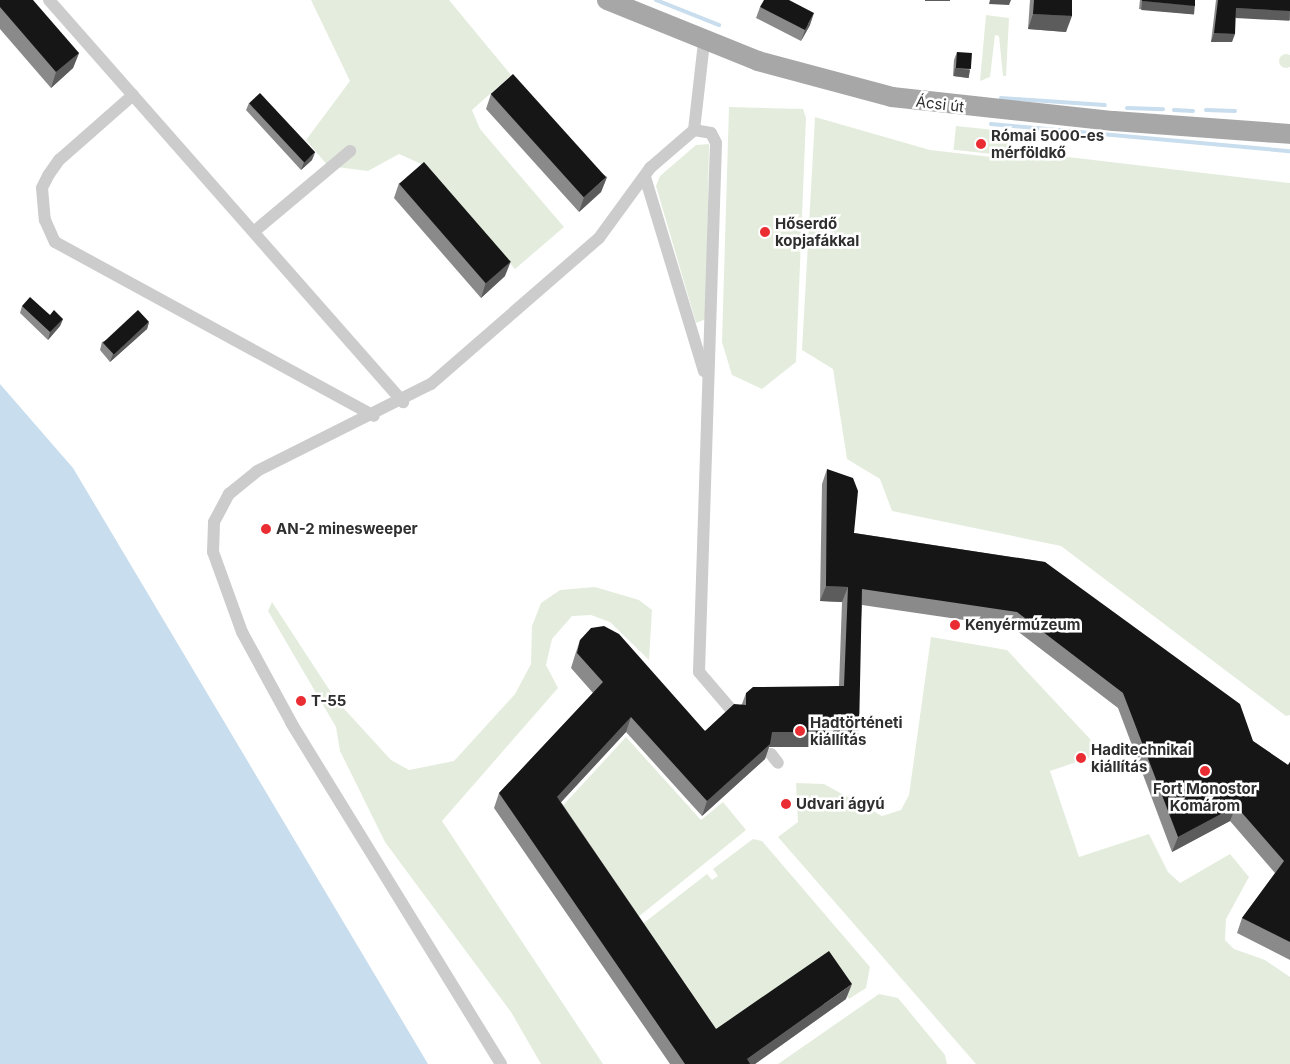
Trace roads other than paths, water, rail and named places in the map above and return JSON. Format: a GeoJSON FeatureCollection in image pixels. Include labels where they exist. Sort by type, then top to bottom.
{"type":"FeatureCollection","features":[{"type":"Feature","properties":{"kind":"main road","name":"Ácsi út"},"geometry":{"type":"LineString","coordinates":[[607,0],[704,42],[792,72],[892,97],[1114,121],[1290,134]]}},
{"type":"Feature","properties":{"kind":"street"},"geometry":{"type":"LineString","coordinates":[[49,0],[256,230],[403,402]]}},
{"type":"Feature","properties":{"kind":"street"},"geometry":{"type":"LineString","coordinates":[[502,1064],[291,722],[242,632],[213,552],[214,522],[229,494],[257,471],[403,402],[431,384],[599,238],[645,177],[694,130],[704,42]]}},
{"type":"Feature","properties":{"kind":"street"},"geometry":{"type":"LineString","coordinates":[[133,95],[59,160],[48,176],[42,188],[45,220],[55,242],[374,416]]}},
{"type":"Feature","properties":{"kind":"street"},"geometry":{"type":"LineString","coordinates":[[694,130],[711,133],[716,143],[699,672],[735,714]]}},
{"type":"Feature","properties":{"kind":"street"},"geometry":{"type":"LineString","coordinates":[[256,230],[350,151]]}},
{"type":"Feature","properties":{"kind":"street"},"geometry":{"type":"LineString","coordinates":[[645,177],[707,381]]}},
{"type":"Feature","properties":{"kind":"street"},"geometry":{"type":"LineString","coordinates":[[691,324],[702,326],[711,318]]}},
{"type":"Feature","properties":{"kind":"water"},"geometry":{"type":"Polygon","coordinates":[[[0,384],[73,468],[428,1064],[0,1064],[0,384]]]}},
{"type":"Feature","properties":{"kind":"waterway"},"geometry":{"type":"LineString","coordinates":[[656,0],[719,25]]}},
{"type":"Feature","properties":{"kind":"waterway"},"geometry":{"type":"LineString","coordinates":[[1001,98],[1105,105]]}},
{"type":"Feature","properties":{"kind":"waterway"},"geometry":{"type":"LineString","coordinates":[[1127,108],[1163,109]]}},
{"type":"Feature","properties":{"kind":"waterway"},"geometry":{"type":"LineString","coordinates":[[1174,110],[1193,111]]}},
{"type":"Feature","properties":{"kind":"waterway"},"geometry":{"type":"LineString","coordinates":[[1206,110],[1235,111]]}},
{"type":"Feature","properties":{"kind":"waterway"},"geometry":{"type":"LineString","coordinates":[[991,124],[1290,151]]}},
{"type":"Feature","properties":{"kind":"place","name":"Római 5000-es mérföldkő"},"geometry":{"type":"Point","coordinates":[981,144]}},
{"type":"Feature","properties":{"kind":"place","name":"Hőserdő kopjafákkal"},"geometry":{"type":"Point","coordinates":[765,232]}},
{"type":"Feature","properties":{"kind":"place","name":"AN-2 minesweeper"},"geometry":{"type":"Point","coordinates":[266,529]}},
{"type":"Feature","properties":{"kind":"place","name":"Kenyérmúzeum"},"geometry":{"type":"Point","coordinates":[955,625]}},
{"type":"Feature","properties":{"kind":"place","name":"T-55"},"geometry":{"type":"Point","coordinates":[301,701]}},
{"type":"Feature","properties":{"kind":"place","name":"Hadtörténeti kiállítás"},"geometry":{"type":"Point","coordinates":[800,731]}},
{"type":"Feature","properties":{"kind":"place","name":"Haditechnikai kiállítás"},"geometry":{"type":"Point","coordinates":[1081,758]}},
{"type":"Feature","properties":{"kind":"place","name":"Fort Monostor Komárom"},"geometry":{"type":"Point","coordinates":[1205,771]}},
{"type":"Feature","properties":{"kind":"place","name":"Udvari ágyú"},"geometry":{"type":"Point","coordinates":[786,804]}}]}
